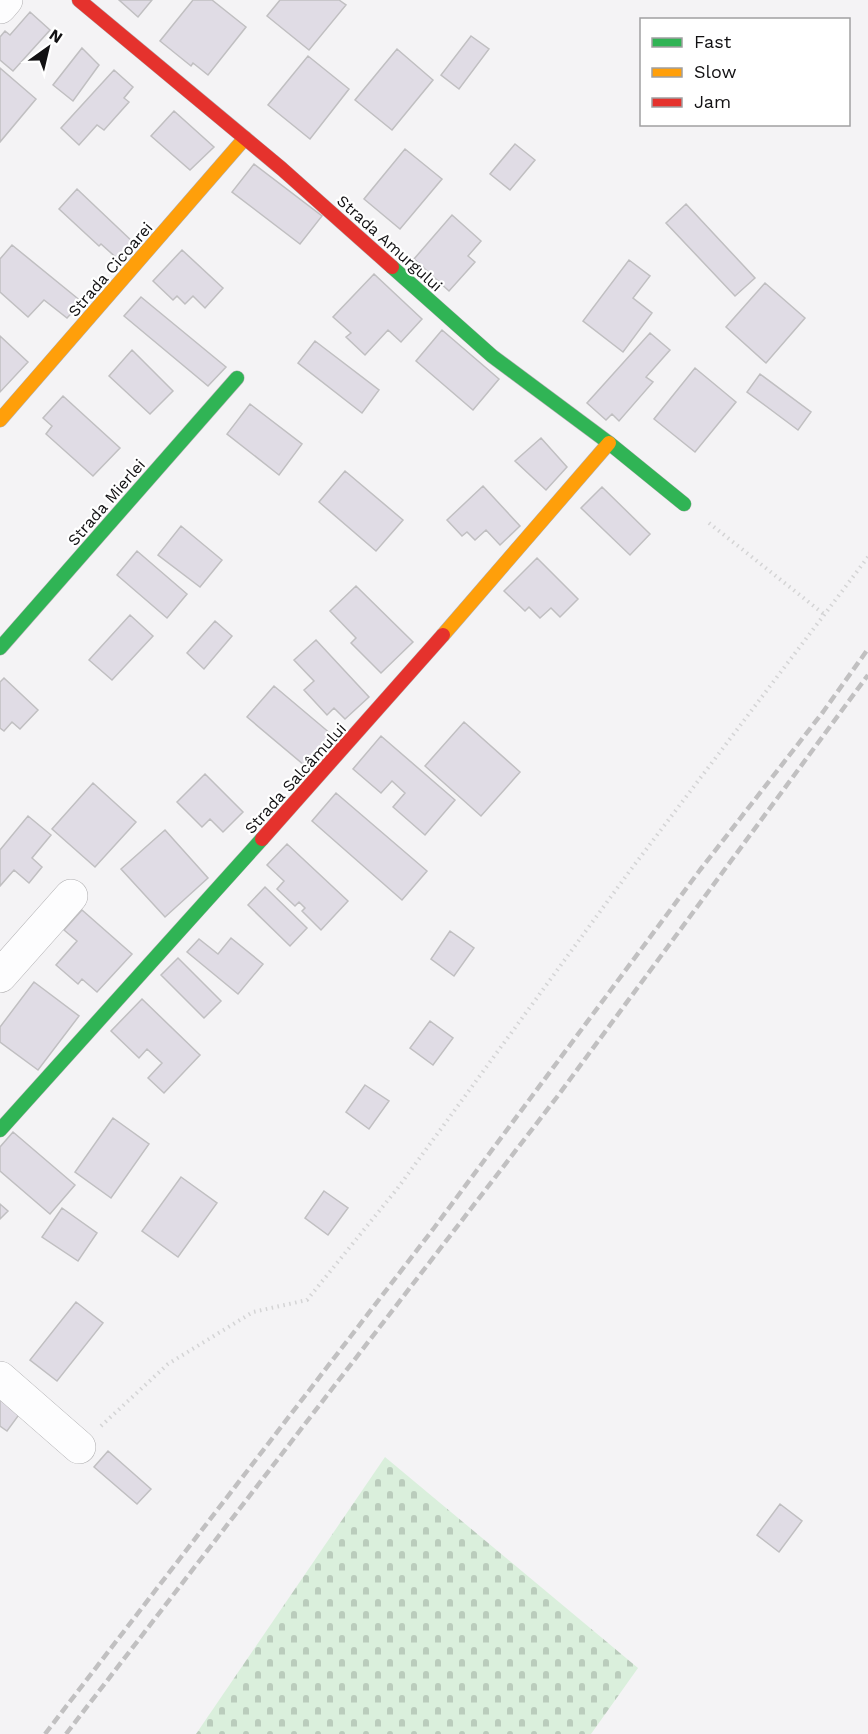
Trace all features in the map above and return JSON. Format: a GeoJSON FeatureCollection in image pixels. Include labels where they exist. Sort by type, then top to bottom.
{"type":"FeatureCollection","features":[{"type":"Feature","properties":{"kind":"street"},"geometry":{"type":"LineString","coordinates":[[0,7],[6,0]]}},
{"type":"Feature","properties":{"kind":"street","name":"Strada Amurgului"},"geometry":{"type":"LineString","coordinates":[[80,0],[245,138],[492,356],[609,443],[684,504]]}},
{"type":"Feature","properties":{"kind":"street","name":"Strada Cicoarei"},"geometry":{"type":"LineString","coordinates":[[0,420],[245,138]]}},
{"type":"Feature","properties":{"kind":"street","name":"Strada Mierlei"},"geometry":{"type":"LineString","coordinates":[[0,648],[237,378]]}},
{"type":"Feature","properties":{"kind":"street","name":"Strada Salcâmului"},"geometry":{"type":"LineString","coordinates":[[0,1130],[378,710],[609,443]]}},
{"type":"Feature","properties":{"kind":"street"},"geometry":{"type":"LineString","coordinates":[[0,976],[71,896]]}},
{"type":"Feature","properties":{"kind":"street"},"geometry":{"type":"LineString","coordinates":[[0,1378],[79,1447]]}},
{"type":"Feature","properties":{"kind":"path"},"geometry":{"type":"LineString","coordinates":[[684,504],[825,615]]}},
{"type":"Feature","properties":{"kind":"path"},"geometry":{"type":"LineString","coordinates":[[79,1447],[168,1364],[253,1312],[307,1300],[397,1189],[629,872],[868,557]]}},
{"type":"Feature","properties":{"kind":"green space"},"geometry":{"type":"Polygon","coordinates":[[[385,1457],[638,1668],[591,1734],[196,1734],[385,1457]]]}},
{"type":"Feature","properties":{"kind":"building"},"geometry":{"type":"Polygon","coordinates":[[[119,0],[152,0],[138,17],[119,0]]]}},
{"type":"Feature","properties":{"kind":"building"},"geometry":{"type":"Polygon","coordinates":[[[193,0],[212,0],[246,27],[208,75],[193,63],[191,66],[160,41],[193,0]]]}},
{"type":"Feature","properties":{"kind":"building"},"geometry":{"type":"Polygon","coordinates":[[[280,0],[339,0],[346,5],[309,50],[267,16],[280,0]]]}},
{"type":"Feature","properties":{"kind":"building"},"geometry":{"type":"Polygon","coordinates":[[[30,12],[50,30],[13,71],[0,60],[0,37],[5,31],[10,35],[30,12]]]}},
{"type":"Feature","properties":{"kind":"building"},"geometry":{"type":"Polygon","coordinates":[[[471,36],[489,49],[459,89],[441,75],[471,36]]]}},
{"type":"Feature","properties":{"kind":"building"},"geometry":{"type":"Polygon","coordinates":[[[82,48],[99,65],[73,101],[53,85],[82,48]]]}},
{"type":"Feature","properties":{"kind":"building"},"geometry":{"type":"Polygon","coordinates":[[[397,49],[433,80],[392,130],[355,100],[397,49]]]}},
{"type":"Feature","properties":{"kind":"building"},"geometry":{"type":"Polygon","coordinates":[[[308,56],[349,89],[310,139],[268,105],[308,56]]]}},
{"type":"Feature","properties":{"kind":"building"},"geometry":{"type":"Polygon","coordinates":[[[0,68],[36,99],[0,142],[0,68]]]}},
{"type":"Feature","properties":{"kind":"building"},"geometry":{"type":"Polygon","coordinates":[[[114,70],[133,87],[124,98],[129,102],[104,130],[97,125],[79,145],[61,128],[114,70]]]}},
{"type":"Feature","properties":{"kind":"building"},"geometry":{"type":"Polygon","coordinates":[[[174,111],[214,147],[190,170],[151,136],[174,111]]]}},
{"type":"Feature","properties":{"kind":"building"},"geometry":{"type":"Polygon","coordinates":[[[515,144],[535,160],[510,190],[490,174],[515,144]]]}},
{"type":"Feature","properties":{"kind":"building"},"geometry":{"type":"Polygon","coordinates":[[[405,149],[442,179],[400,229],[364,199],[405,149]]]}},
{"type":"Feature","properties":{"kind":"building"},"geometry":{"type":"Polygon","coordinates":[[[254,164],[322,216],[300,244],[232,192],[254,164]]]}},
{"type":"Feature","properties":{"kind":"building"},"geometry":{"type":"Polygon","coordinates":[[[77,189],[135,244],[120,261],[101,244],[99,246],[59,209],[77,189]]]}},
{"type":"Feature","properties":{"kind":"building"},"geometry":{"type":"Polygon","coordinates":[[[686,204],[755,278],[735,296],[666,223],[686,204]]]}},
{"type":"Feature","properties":{"kind":"building"},"geometry":{"type":"Polygon","coordinates":[[[452,215],[481,241],[468,256],[475,262],[449,291],[414,259],[452,215]]]}},
{"type":"Feature","properties":{"kind":"building"},"geometry":{"type":"Polygon","coordinates":[[[12,245],[82,302],[67,318],[44,300],[28,317],[0,292],[0,259],[12,245]]]}},
{"type":"Feature","properties":{"kind":"building"},"geometry":{"type":"Polygon","coordinates":[[[182,250],[223,288],[205,308],[193,296],[185,304],[177,296],[173,300],[153,281],[182,250]]]}},
{"type":"Feature","properties":{"kind":"building"},"geometry":{"type":"Polygon","coordinates":[[[629,260],[650,276],[633,298],[652,313],[623,352],[583,321],[629,260]]]}},
{"type":"Feature","properties":{"kind":"building"},"geometry":{"type":"Polygon","coordinates":[[[374,274],[422,319],[401,342],[388,330],[365,355],[346,337],[351,333],[333,317],[374,274]]]}},
{"type":"Feature","properties":{"kind":"building"},"geometry":{"type":"Polygon","coordinates":[[[765,283],[805,318],[766,363],[726,327],[765,283]]]}},
{"type":"Feature","properties":{"kind":"building"},"geometry":{"type":"Polygon","coordinates":[[[141,297],[226,367],[208,386],[124,316],[141,297]]]}},
{"type":"Feature","properties":{"kind":"building"},"geometry":{"type":"Polygon","coordinates":[[[442,330],[499,379],[473,410],[416,361],[442,330]]]}},
{"type":"Feature","properties":{"kind":"building"},"geometry":{"type":"Polygon","coordinates":[[[650,333],[670,350],[646,377],[653,382],[619,421],[612,414],[606,420],[587,403],[650,333]]]}},
{"type":"Feature","properties":{"kind":"building"},"geometry":{"type":"Polygon","coordinates":[[[0,336],[28,362],[0,392],[0,336]]]}},
{"type":"Feature","properties":{"kind":"building"},"geometry":{"type":"Polygon","coordinates":[[[315,341],[379,390],[362,413],[298,363],[315,341]]]}},
{"type":"Feature","properties":{"kind":"building"},"geometry":{"type":"Polygon","coordinates":[[[132,350],[173,391],[150,414],[109,376],[132,350]]]}},
{"type":"Feature","properties":{"kind":"building"},"geometry":{"type":"Polygon","coordinates":[[[695,368],[736,402],[695,452],[654,419],[695,368]]]}},
{"type":"Feature","properties":{"kind":"building"},"geometry":{"type":"Polygon","coordinates":[[[760,374],[811,412],[798,430],[747,392],[760,374]]]}},
{"type":"Feature","properties":{"kind":"building"},"geometry":{"type":"Polygon","coordinates":[[[63,396],[120,448],[93,476],[46,434],[52,426],[43,418],[63,396]]]}},
{"type":"Feature","properties":{"kind":"building"},"geometry":{"type":"Polygon","coordinates":[[[250,404],[302,444],[279,475],[227,434],[250,404]]]}},
{"type":"Feature","properties":{"kind":"building"},"geometry":{"type":"Polygon","coordinates":[[[541,438],[567,467],[546,490],[515,461],[541,438]]]}},
{"type":"Feature","properties":{"kind":"building"},"geometry":{"type":"Polygon","coordinates":[[[345,471],[403,520],[376,551],[319,502],[345,471]]]}},
{"type":"Feature","properties":{"kind":"building"},"geometry":{"type":"Polygon","coordinates":[[[483,486],[520,526],[500,545],[486,530],[475,540],[467,532],[462,536],[447,520],[483,486]]]}},
{"type":"Feature","properties":{"kind":"building"},"geometry":{"type":"Polygon","coordinates":[[[602,487],[650,534],[630,555],[581,508],[602,487]]]}},
{"type":"Feature","properties":{"kind":"building"},"geometry":{"type":"Polygon","coordinates":[[[181,526],[222,560],[200,587],[158,555],[181,526]]]}},
{"type":"Feature","properties":{"kind":"building"},"geometry":{"type":"Polygon","coordinates":[[[137,551],[187,594],[167,618],[117,575],[137,551]]]}},
{"type":"Feature","properties":{"kind":"building"},"geometry":{"type":"Polygon","coordinates":[[[537,558],[578,599],[560,617],[551,608],[540,618],[529,607],[525,611],[504,591],[537,558]]]}},
{"type":"Feature","properties":{"kind":"building"},"geometry":{"type":"Polygon","coordinates":[[[356,586],[413,642],[381,673],[351,643],[356,638],[330,611],[356,586]]]}},
{"type":"Feature","properties":{"kind":"building"},"geometry":{"type":"Polygon","coordinates":[[[130,615],[153,636],[112,680],[89,660],[130,615]]]}},
{"type":"Feature","properties":{"kind":"building"},"geometry":{"type":"Polygon","coordinates":[[[215,621],[232,636],[204,669],[187,653],[215,621]]]}},
{"type":"Feature","properties":{"kind":"building"},"geometry":{"type":"Polygon","coordinates":[[[316,640],[369,697],[345,719],[334,708],[327,715],[304,690],[314,681],[294,660],[316,640]]]}},
{"type":"Feature","properties":{"kind":"building"},"geometry":{"type":"Polygon","coordinates":[[[4,678],[38,710],[20,729],[12,722],[4,731],[0,728],[0,682],[4,678]]]}},
{"type":"Feature","properties":{"kind":"building"},"geometry":{"type":"Polygon","coordinates":[[[274,686],[331,734],[304,765],[247,717],[274,686]]]}},
{"type":"Feature","properties":{"kind":"building"},"geometry":{"type":"Polygon","coordinates":[[[464,722],[520,772],[481,816],[425,766],[464,722]]]}},
{"type":"Feature","properties":{"kind":"building"},"geometry":{"type":"Polygon","coordinates":[[[381,736],[455,800],[425,835],[393,807],[405,793],[392,781],[381,793],[353,769],[381,736]]]}},
{"type":"Feature","properties":{"kind":"building"},"geometry":{"type":"Polygon","coordinates":[[[205,774],[243,812],[223,832],[210,819],[202,827],[177,802],[205,774]]]}},
{"type":"Feature","properties":{"kind":"building"},"geometry":{"type":"Polygon","coordinates":[[[93,783],[136,822],[95,867],[52,829],[93,783]]]}},
{"type":"Feature","properties":{"kind":"building"},"geometry":{"type":"Polygon","coordinates":[[[336,793],[427,871],[402,900],[312,821],[336,793]]]}},
{"type":"Feature","properties":{"kind":"building"},"geometry":{"type":"Polygon","coordinates":[[[28,816],[51,835],[32,858],[42,867],[29,883],[14,870],[0,886],[0,850],[28,816]]]}},
{"type":"Feature","properties":{"kind":"building"},"geometry":{"type":"Polygon","coordinates":[[[165,830],[208,878],[165,917],[121,869],[165,830]]]}},
{"type":"Feature","properties":{"kind":"building"},"geometry":{"type":"Polygon","coordinates":[[[287,844],[348,901],[321,930],[302,911],[305,908],[299,902],[295,906],[277,889],[284,881],[267,865],[287,844]]]}},
{"type":"Feature","properties":{"kind":"building"},"geometry":{"type":"Polygon","coordinates":[[[265,887],[307,928],[290,946],[248,905],[265,887]]]}},
{"type":"Feature","properties":{"kind":"building"},"geometry":{"type":"Polygon","coordinates":[[[82,910],[132,954],[97,992],[82,979],[78,984],[56,965],[77,941],[64,930],[82,910]]]}},
{"type":"Feature","properties":{"kind":"building"},"geometry":{"type":"Polygon","coordinates":[[[450,931],[474,948],[454,976],[431,959],[450,931]]]}},
{"type":"Feature","properties":{"kind":"building"},"geometry":{"type":"Polygon","coordinates":[[[231,938],[263,964],[238,994],[187,952],[199,939],[218,954],[231,938]]]}},
{"type":"Feature","properties":{"kind":"building"},"geometry":{"type":"Polygon","coordinates":[[[178,958],[221,1001],[204,1018],[161,975],[178,958]]]}},
{"type":"Feature","properties":{"kind":"building"},"geometry":{"type":"Polygon","coordinates":[[[34,982],[79,1016],[38,1070],[0,1042],[0,1027],[34,982]]]}},
{"type":"Feature","properties":{"kind":"building"},"geometry":{"type":"Polygon","coordinates":[[[142,999],[200,1055],[164,1093],[148,1078],[162,1063],[147,1049],[139,1058],[111,1031],[142,999]]]}},
{"type":"Feature","properties":{"kind":"building"},"geometry":{"type":"Polygon","coordinates":[[[430,1021],[453,1038],[433,1065],[410,1048],[430,1021]]]}},
{"type":"Feature","properties":{"kind":"building"},"geometry":{"type":"Polygon","coordinates":[[[365,1085],[389,1101],[369,1129],[346,1112],[365,1085]]]}},
{"type":"Feature","properties":{"kind":"building"},"geometry":{"type":"Polygon","coordinates":[[[113,1118],[149,1144],[111,1198],[75,1172],[113,1118]]]}},
{"type":"Feature","properties":{"kind":"building"},"geometry":{"type":"Polygon","coordinates":[[[13,1132],[75,1185],[50,1214],[0,1171],[0,1147],[13,1132]]]}},
{"type":"Feature","properties":{"kind":"building"},"geometry":{"type":"Polygon","coordinates":[[[181,1177],[217,1203],[178,1257],[142,1231],[181,1177]]]}},
{"type":"Feature","properties":{"kind":"building"},"geometry":{"type":"Polygon","coordinates":[[[324,1191],[348,1208],[328,1235],[305,1218],[324,1191]]]}},
{"type":"Feature","properties":{"kind":"building"},"geometry":{"type":"Polygon","coordinates":[[[0,1204],[8,1211],[0,1219],[0,1204]]]}},
{"type":"Feature","properties":{"kind":"building"},"geometry":{"type":"Polygon","coordinates":[[[62,1208],[97,1233],[78,1261],[42,1237],[62,1208]]]}},
{"type":"Feature","properties":{"kind":"building"},"geometry":{"type":"Polygon","coordinates":[[[76,1302],[103,1323],[57,1381],[30,1360],[76,1302]]]}},
{"type":"Feature","properties":{"kind":"building"},"geometry":{"type":"Polygon","coordinates":[[[0,1396],[21,1412],[7,1431],[0,1426],[0,1396]]]}},
{"type":"Feature","properties":{"kind":"building"},"geometry":{"type":"Polygon","coordinates":[[[108,1451],[151,1489],[137,1504],[94,1467],[108,1451]]]}},
{"type":"Feature","properties":{"kind":"building"},"geometry":{"type":"Polygon","coordinates":[[[780,1504],[802,1521],[779,1552],[757,1535],[780,1504]]]}},
{"type":"Feature","properties":{"kind":"railway"},"geometry":{"type":"LineString","coordinates":[[45,1734],[434,1228],[700,870],[823,712],[868,649]]}},
{"type":"Feature","properties":{"kind":"railway"},"geometry":{"type":"LineString","coordinates":[[66,1734],[557,1097],[868,675]]}},
{"type":"Feature","properties":{"kind":"traffic: fast"},"geometry":{"type":"LineString","coordinates":[[392,267],[492,356],[609,443],[684,504]]}},
{"type":"Feature","properties":{"kind":"traffic: fast"},"geometry":{"type":"LineString","coordinates":[[0,648],[237,378]]}},
{"type":"Feature","properties":{"kind":"traffic: fast"},"geometry":{"type":"LineString","coordinates":[[0,1130],[262,839]]}},
{"type":"Feature","properties":{"kind":"traffic: slow"},"geometry":{"type":"LineString","coordinates":[[0,420],[245,138]]}},
{"type":"Feature","properties":{"kind":"traffic: slow"},"geometry":{"type":"LineString","coordinates":[[443,635],[609,443]]}},
{"type":"Feature","properties":{"kind":"traffic: jam"},"geometry":{"type":"LineString","coordinates":[[79,0],[282,169],[392,267]]}},
{"type":"Feature","properties":{"kind":"traffic: jam"},"geometry":{"type":"LineString","coordinates":[[262,839],[443,635]]}}]}
